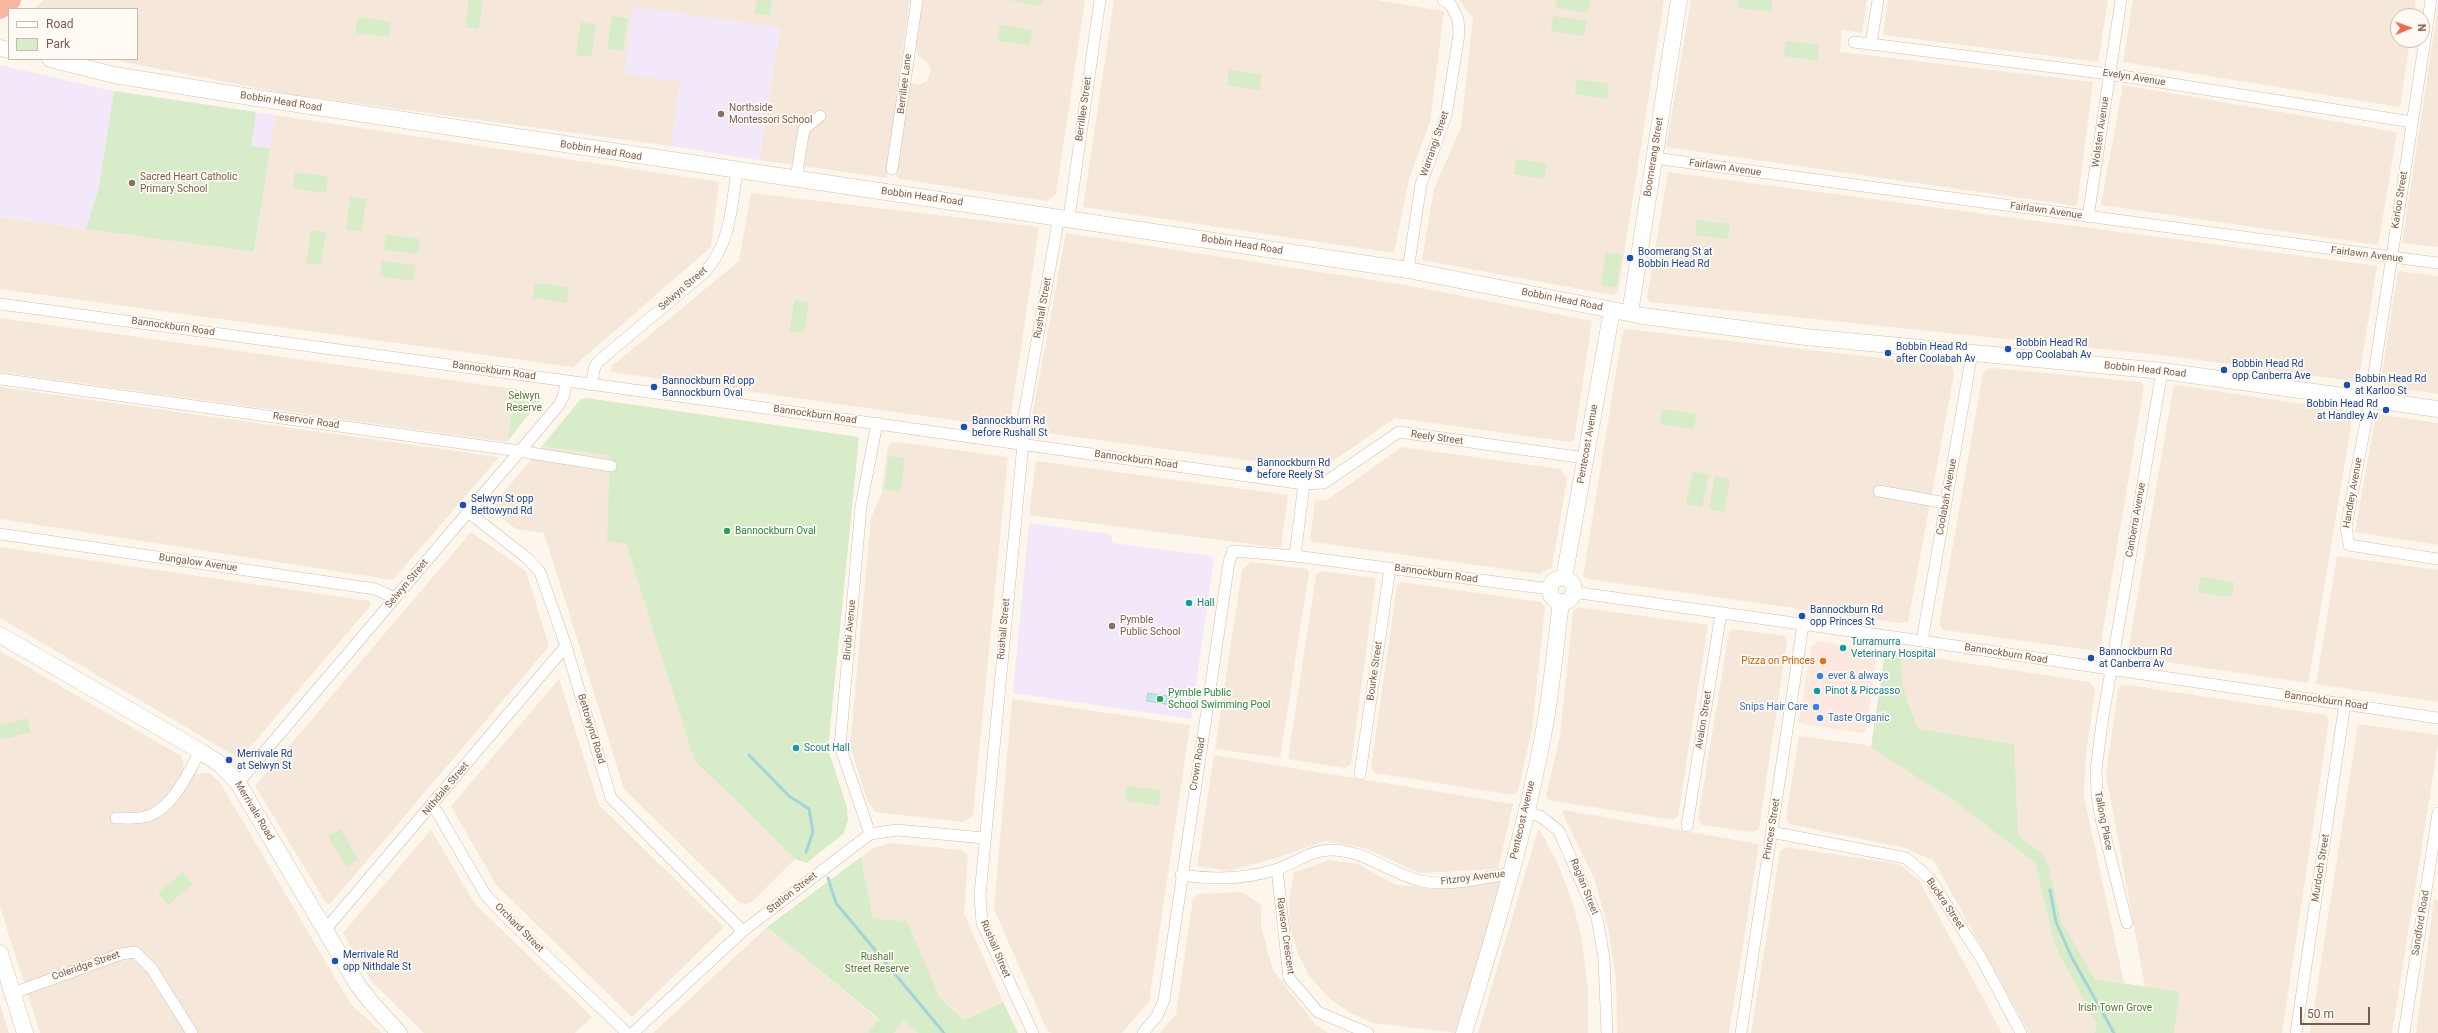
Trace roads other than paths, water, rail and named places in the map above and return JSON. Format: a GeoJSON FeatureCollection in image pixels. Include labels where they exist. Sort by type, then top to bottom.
{"type":"FeatureCollection","features":[{"type":"Feature","properties":{"kind":"highway"},"geometry":{"type":"LineString","coordinates":[[0,8],[10,0]]}},
{"type":"Feature","properties":{"kind":"main road","name":"Boomerang Street"},"geometry":{"type":"LineString","coordinates":[[1630,313],[1679,0]]}},
{"type":"Feature","properties":{"kind":"main road","name":"Bobbin Head Road"},"geometry":{"type":"LineString","coordinates":[[54,60],[114,75],[242,96],[737,171],[796,178],[1064,217],[1408,270],[1630,313],[1806,337],[2162,371],[2438,409]]}},
{"type":"Feature","properties":{"kind":"main road","name":"Pentecost Avenue"},"geometry":{"type":"LineString","coordinates":[[1564,578],[1612,310]]}},
{"type":"Feature","properties":{"kind":"main road"},"geometry":{"type":"LineString","coordinates":[[1564,578],[1572,583],[1567,597],[1554,599],[1550,590],[1553,581],[1564,578]]}},
{"type":"Feature","properties":{"kind":"main road","name":"Pentecost Avenue"},"geometry":{"type":"LineString","coordinates":[[1464,1033],[1504,906],[1545,725],[1567,597]]}},
{"type":"Feature","properties":{"kind":"main road","name":"Merrivale Road"},"geometry":{"type":"LineString","coordinates":[[0,635],[220,764],[238,783],[325,930],[370,1001],[399,1033]]}},
{"type":"Feature","properties":{"kind":"main road"},"geometry":{"type":"LineString","coordinates":[[0,953],[25,1033]]}},
{"type":"Feature","properties":{"kind":"street","name":"Berrillee Lane"},"geometry":{"type":"LineString","coordinates":[[892,169],[908,75],[917,0]]}},
{"type":"Feature","properties":{"kind":"street","name":"Berrillee Street"},"geometry":{"type":"LineString","coordinates":[[1064,217],[1100,0]]}},
{"type":"Feature","properties":{"kind":"street","name":"Warrangi Street"},"geometry":{"type":"LineString","coordinates":[[1408,270],[1421,184],[1446,116],[1459,34],[1458,18],[1451,5],[1443,0]]}},
{"type":"Feature","properties":{"kind":"street"},"geometry":{"type":"LineString","coordinates":[[1871,44],[1878,0]]}},
{"type":"Feature","properties":{"kind":"street","name":"Wolsten Avenue"},"geometry":{"type":"LineString","coordinates":[[2088,217],[2121,0]]}},
{"type":"Feature","properties":{"kind":"street","name":"Karloo Street"},"geometry":{"type":"LineString","coordinates":[[2370,400],[2431,0]]}},
{"type":"Feature","properties":{"kind":"street","name":"Evelyn Avenue"},"geometry":{"type":"LineString","coordinates":[[1854,42],[2109,74],[2412,122]]}},
{"type":"Feature","properties":{"kind":"street"},"geometry":{"type":"LineString","coordinates":[[796,178],[804,129],[820,116]]}},
{"type":"Feature","properties":{"kind":"street","name":"Fairlawn Avenue"},"geometry":{"type":"LineString","coordinates":[[1654,158],[2438,263]]}},
{"type":"Feature","properties":{"kind":"street","name":"Selwyn Street"},"geometry":{"type":"LineString","coordinates":[[591,385],[595,366],[599,361],[705,272],[718,256],[726,236],[737,171]]}},
{"type":"Feature","properties":{"kind":"street","name":"Rushall Street"},"geometry":{"type":"LineString","coordinates":[[1033,1033],[982,923],[980,895],[984,838],[1023,444],[1022,426],[1064,217]]}},
{"type":"Feature","properties":{"kind":"street","name":"Bannockburn Road"},"geometry":{"type":"LineString","coordinates":[[0,304],[877,423],[1304,484]]}},
{"type":"Feature","properties":{"kind":"street","name":"Coolabah Avenue"},"geometry":{"type":"LineString","coordinates":[[1922,641],[1972,353]]}},
{"type":"Feature","properties":{"kind":"street","name":"Canberra Avenue"},"geometry":{"type":"LineString","coordinates":[[2111,669],[2162,371]]}},
{"type":"Feature","properties":{"kind":"street","name":"Reservoir Road"},"geometry":{"type":"LineString","coordinates":[[0,378],[520,451],[611,466]]}},
{"type":"Feature","properties":{"kind":"street","name":"Selwyn Street"},"geometry":{"type":"LineString","coordinates":[[238,783],[559,405],[564,395],[566,381]]}},
{"type":"Feature","properties":{"kind":"street","name":"Handley Avenue"},"geometry":{"type":"LineString","coordinates":[[2370,400],[2346,527],[2349,545],[2438,559]]}},
{"type":"Feature","properties":{"kind":"street","name":"Birubi Avenue"},"geometry":{"type":"LineString","coordinates":[[870,834],[840,746],[861,506],[877,423]]}},
{"type":"Feature","properties":{"kind":"street","name":"Reely Street"},"geometry":{"type":"LineString","coordinates":[[1304,484],[1324,483],[1399,432],[1585,458]]}},
{"type":"Feature","properties":{"kind":"street"},"geometry":{"type":"LineString","coordinates":[[1295,556],[1304,484]]}},
{"type":"Feature","properties":{"kind":"street"},"geometry":{"type":"LineString","coordinates":[[1880,491],[1946,503]]}},
{"type":"Feature","properties":{"kind":"street","name":"Bettowynd Road"},"geometry":{"type":"LineString","coordinates":[[468,512],[535,565],[543,581],[566,646],[611,798],[743,931]]}},
{"type":"Feature","properties":{"kind":"street","name":"Bungalow Avenue"},"geometry":{"type":"LineString","coordinates":[[0,534],[375,589],[395,598]]}},
{"type":"Feature","properties":{"kind":"street","name":"Crown Road"},"geometry":{"type":"LineString","coordinates":[[1143,1033],[1157,1016],[1164,1000],[1181,875],[1229,562],[1233,551],[1295,556]]}},
{"type":"Feature","properties":{"kind":"street","name":"Bannockburn Road"},"geometry":{"type":"LineString","coordinates":[[1295,556],[1550,590]]}},
{"type":"Feature","properties":{"kind":"street","name":"Bourke Street"},"geometry":{"type":"LineString","coordinates":[[1360,774],[1390,568]]}},
{"type":"Feature","properties":{"kind":"street","name":"Bannockburn Road"},"geometry":{"type":"LineString","coordinates":[[1567,597],[1721,613],[1922,641],[2438,718]]}},
{"type":"Feature","properties":{"kind":"street","name":"Avalon Street"},"geometry":{"type":"LineString","coordinates":[[1687,826],[1721,613]]}},
{"type":"Feature","properties":{"kind":"street","name":"Princes Street"},"geometry":{"type":"LineString","coordinates":[[1741,1033],[1803,625]]}},
{"type":"Feature","properties":{"kind":"street","name":"Nithdale Street"},"geometry":{"type":"LineString","coordinates":[[325,930],[433,805],[566,646]]}},
{"type":"Feature","properties":{"kind":"street","name":"Tallong Place"},"geometry":{"type":"LineString","coordinates":[[2111,669],[2096,770],[2097,794],[2101,819],[2127,923]]}},
{"type":"Feature","properties":{"kind":"street","name":"Murdoch Street"},"geometry":{"type":"LineString","coordinates":[[2296,1033],[2345,704]]}},
{"type":"Feature","properties":{"kind":"street"},"geometry":{"type":"LineString","coordinates":[[116,818],[145,817],[173,797],[182,786],[200,751]]}},
{"type":"Feature","properties":{"kind":"street","name":"Orchard Street"},"geometry":{"type":"LineString","coordinates":[[433,805],[485,894],[505,916],[627,1033]]}},
{"type":"Feature","properties":{"kind":"street","name":"Raglan Street"},"geometry":{"type":"LineString","coordinates":[[1525,812],[1540,816],[1559,831],[1569,850],[1597,918],[1604,958],[1607,1033]]}},
{"type":"Feature","properties":{"kind":"street","name":"Sandford Road"},"geometry":{"type":"LineString","coordinates":[[2404,1033],[2438,813]]}},
{"type":"Feature","properties":{"kind":"street","name":"Station Street"},"geometry":{"type":"LineString","coordinates":[[633,1033],[743,931],[870,834],[897,830],[984,838]]}},
{"type":"Feature","properties":{"kind":"street","name":"Buckra Street"},"geometry":{"type":"LineString","coordinates":[[1771,832],[1906,858],[1930,879],[1981,958],[2021,1033]]}},
{"type":"Feature","properties":{"kind":"street","name":"Fitzroy Avenue"},"geometry":{"type":"LineString","coordinates":[[1181,875],[1230,879],[1277,869],[1316,852],[1328,850],[1361,855],[1404,876],[1422,881],[1456,881],[1511,873]]}},
{"type":"Feature","properties":{"kind":"street","name":"Rawson Crescent"},"geometry":{"type":"LineString","coordinates":[[1277,869],[1289,978],[1318,1012],[1368,1033]]}},
{"type":"Feature","properties":{"kind":"street"},"geometry":{"type":"LineString","coordinates":[[2426,888],[2438,890]]}},
{"type":"Feature","properties":{"kind":"street","name":"Coleridge Street"},"geometry":{"type":"LineString","coordinates":[[12,993],[121,954],[135,952],[152,969],[192,1033]]}},
{"type":"Feature","properties":{"kind":"water","name":"Pymble Public School Swimming Pool"},"geometry":{"type":"Polygon","coordinates":[[[1148,693],[1174,697],[1172,705],[1147,701],[1148,693]]]}},
{"type":"Feature","properties":{"kind":"waterway"},"geometry":{"type":"LineString","coordinates":[[749,755],[789,796],[809,809],[813,832],[806,852]]}},
{"type":"Feature","properties":{"kind":"waterway"},"geometry":{"type":"LineString","coordinates":[[828,878],[836,903],[944,1033]]}},
{"type":"Feature","properties":{"kind":"waterway"},"geometry":{"type":"LineString","coordinates":[[2050,890],[2056,922],[2071,956],[2114,1033]]}},
{"type":"Feature","properties":{"kind":"place","name":"Northside Montessori School"},"geometry":{"type":"Point","coordinates":[721,114]}},
{"type":"Feature","properties":{"kind":"place","name":"Sacred Heart Catholic Primary School"},"geometry":{"type":"Point","coordinates":[132,183]}},
{"type":"Feature","properties":{"kind":"place","name":"Boomerang St at Bobbin Head Rd"},"geometry":{"type":"Point","coordinates":[1630,258]}},
{"type":"Feature","properties":{"kind":"place","name":"Bobbin Head Rd opp Coolabah Av"},"geometry":{"type":"Point","coordinates":[2008,349]}},
{"type":"Feature","properties":{"kind":"place","name":"Bobbin Head Rd after Coolabah Av"},"geometry":{"type":"Point","coordinates":[1888,353]}},
{"type":"Feature","properties":{"kind":"place","name":"Bobbin Head Rd opp Canberra Ave"},"geometry":{"type":"Point","coordinates":[2224,370]}},
{"type":"Feature","properties":{"kind":"place","name":"Bobbin Head Rd at Karloo St"},"geometry":{"type":"Point","coordinates":[2347,385]}},
{"type":"Feature","properties":{"kind":"place","name":"Bannockburn Rd opp Bannockburn Oval"},"geometry":{"type":"Point","coordinates":[654,387]}},
{"type":"Feature","properties":{"kind":"place","name":"Bobbin Head Rd at Handley Av"},"geometry":{"type":"Point","coordinates":[2386,410]}},
{"type":"Feature","properties":{"kind":"place","name":"Bannockburn Rd before Rushall St"},"geometry":{"type":"Point","coordinates":[964,427]}},
{"type":"Feature","properties":{"kind":"place","name":"Bannockburn Rd before Reely St"},"geometry":{"type":"Point","coordinates":[1249,469]}},
{"type":"Feature","properties":{"kind":"place","name":"Selwyn St opp Bettowynd Rd"},"geometry":{"type":"Point","coordinates":[463,505]}},
{"type":"Feature","properties":{"kind":"place","name":"Bannockburn Oval"},"geometry":{"type":"Point","coordinates":[727,531]}},
{"type":"Feature","properties":{"kind":"place","name":"Hall"},"geometry":{"type":"Point","coordinates":[1189,603]}},
{"type":"Feature","properties":{"kind":"place","name":"Bannockburn Rd opp Princes St"},"geometry":{"type":"Point","coordinates":[1802,616]}},
{"type":"Feature","properties":{"kind":"place","name":"Pymble Public School"},"geometry":{"type":"Point","coordinates":[1112,626]}},
{"type":"Feature","properties":{"kind":"place","name":"Turramurra Veterinary Hospital"},"geometry":{"type":"Point","coordinates":[1843,648]}},
{"type":"Feature","properties":{"kind":"place","name":"Bannockburn Rd at Canberra Av"},"geometry":{"type":"Point","coordinates":[2091,658]}},
{"type":"Feature","properties":{"kind":"place","name":"Pizza on Princes"},"geometry":{"type":"Point","coordinates":[1823,661]}},
{"type":"Feature","properties":{"kind":"place","name":"ever & always"},"geometry":{"type":"Point","coordinates":[1820,676]}},
{"type":"Feature","properties":{"kind":"place","name":"Pinot & Piccasso"},"geometry":{"type":"Point","coordinates":[1817,691]}},
{"type":"Feature","properties":{"kind":"place","name":"Pymble Public School Swimming Pool"},"geometry":{"type":"Point","coordinates":[1160,699]}},
{"type":"Feature","properties":{"kind":"place","name":"Snips Hair Care"},"geometry":{"type":"Point","coordinates":[1816,707]}},
{"type":"Feature","properties":{"kind":"place","name":"Taste Organic"},"geometry":{"type":"Point","coordinates":[1820,718]}},
{"type":"Feature","properties":{"kind":"place","name":"Scout Hall"},"geometry":{"type":"Point","coordinates":[796,748]}},
{"type":"Feature","properties":{"kind":"place","name":"Merrivale Rd at Selwyn St"},"geometry":{"type":"Point","coordinates":[229,760]}},
{"type":"Feature","properties":{"kind":"place","name":"Merrivale Rd opp Nithdale St"},"geometry":{"type":"Point","coordinates":[335,961]}},
{"type":"Feature","properties":{"kind":"park label","name":"Selwyn Reserve"},"geometry":{"type":"Point","coordinates":[524,402]}},
{"type":"Feature","properties":{"kind":"park label","name":"Rushall Street Reserve"},"geometry":{"type":"Point","coordinates":[877,962]}},
{"type":"Feature","properties":{"kind":"park label","name":"Irish Town Grove"},"geometry":{"type":"Point","coordinates":[2115,1008]}}]}
